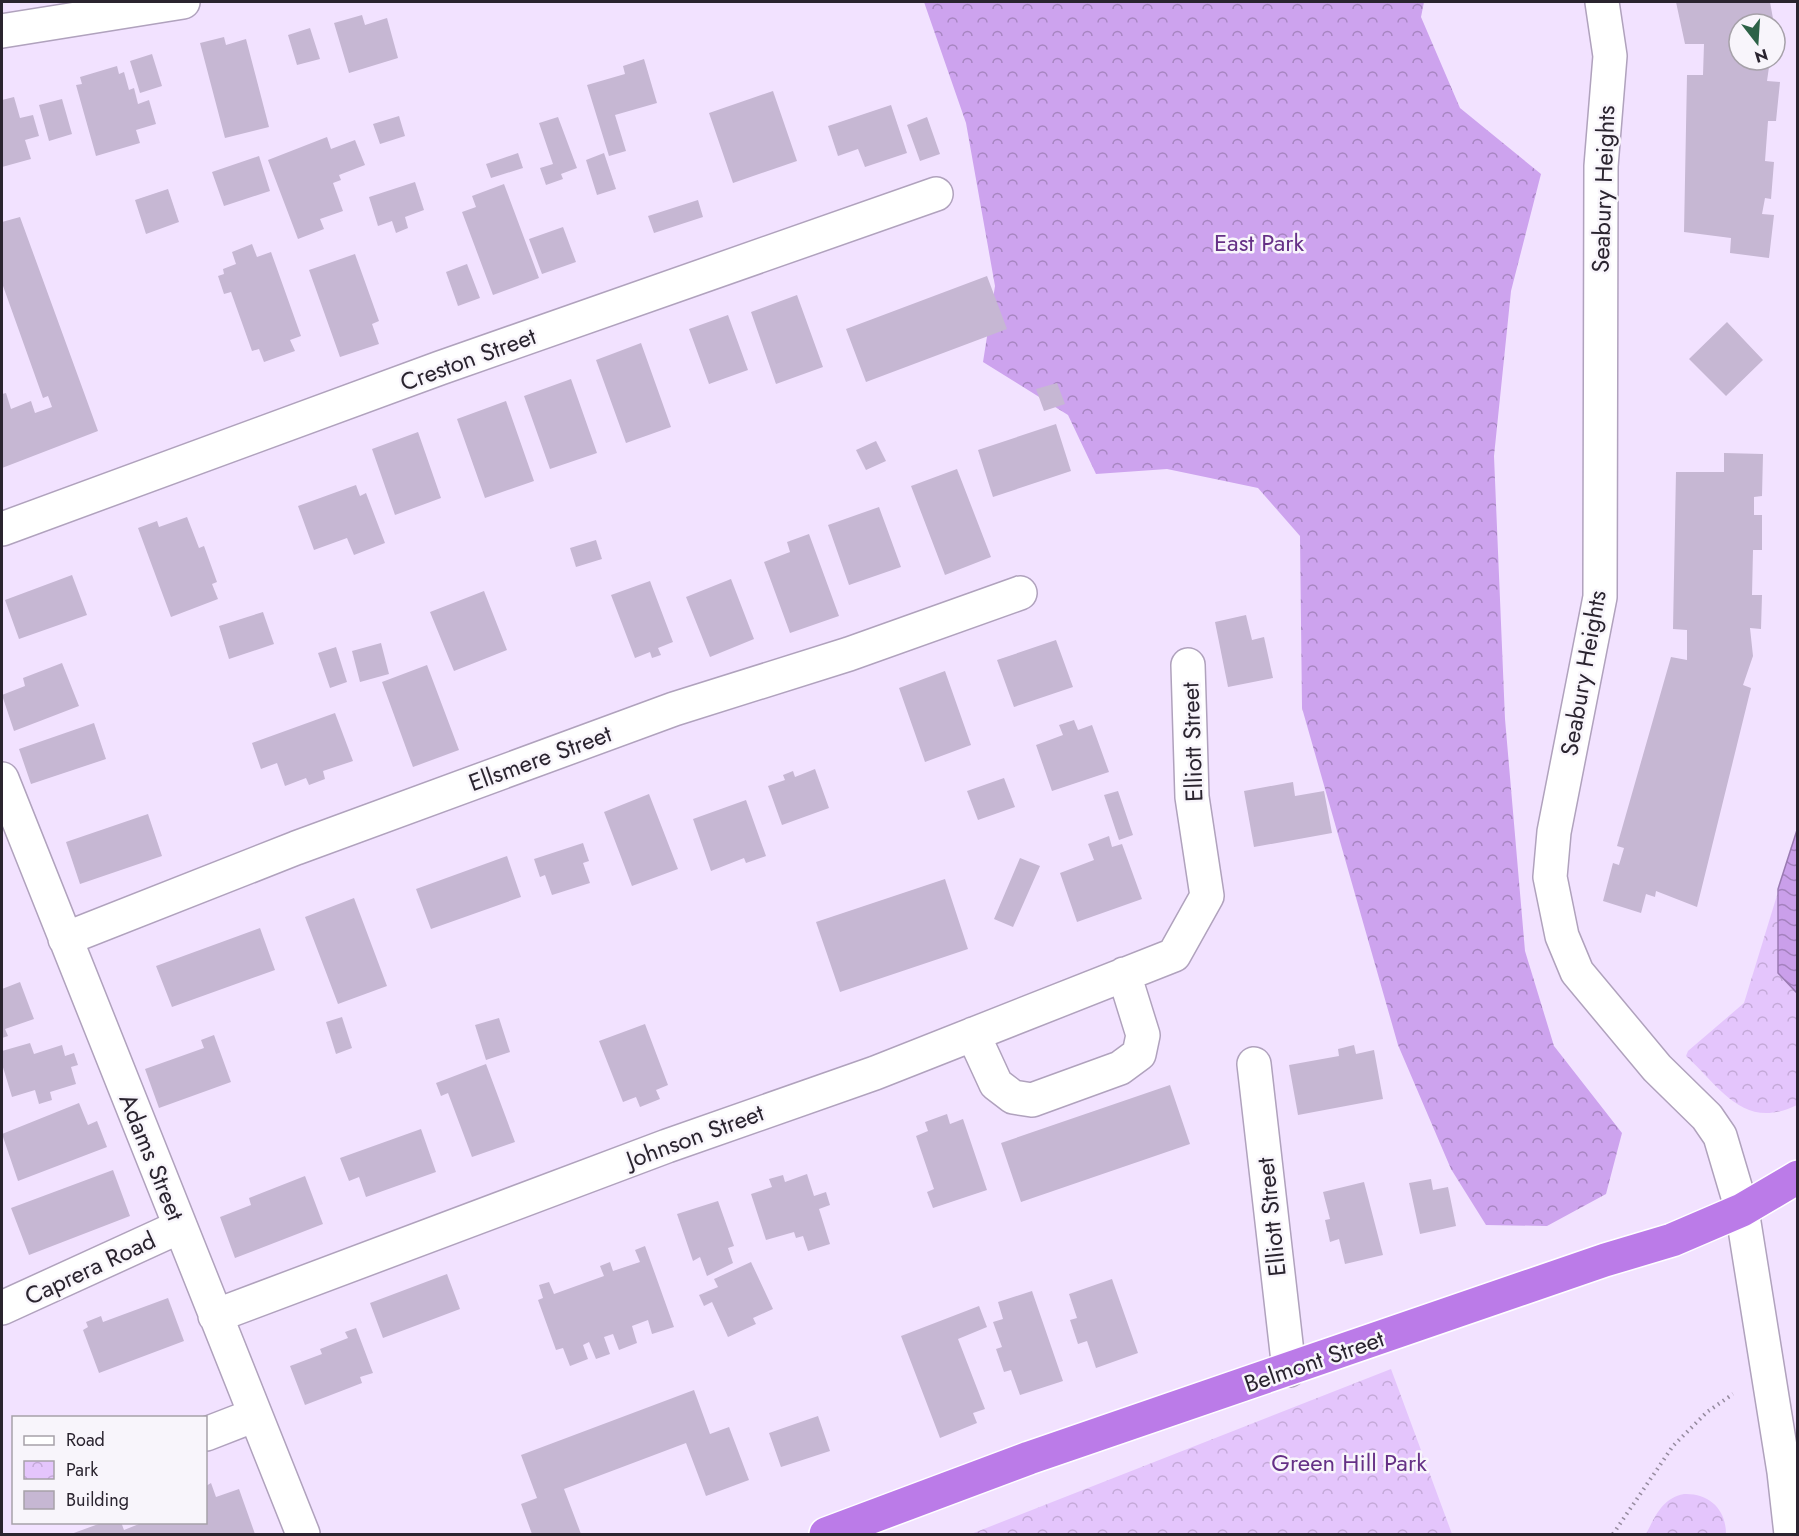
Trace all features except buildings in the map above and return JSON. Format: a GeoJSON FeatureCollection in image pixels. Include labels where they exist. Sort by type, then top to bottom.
{"type":"FeatureCollection","features":[{"type":"Feature","properties":{"kind":"highway","name":"Belmont Street"},"geometry":{"type":"LineString","coordinates":[[826,1534],[1029,1458],[1605,1260],[1664,1243],[1742,1210],[1797,1177]]}},
{"type":"Feature","properties":{"kind":"street"},"geometry":{"type":"LineString","coordinates":[[2,31],[125,7],[183,2]]}},
{"type":"Feature","properties":{"kind":"street","name":"Seabury Heights"},"geometry":{"type":"LineString","coordinates":[[1602,2],[1610,56],[1600,166],[1600,597],[1556,821],[1550,878],[1562,936],[1577,972],[1657,1068],[1720,1136],[1742,1210],[1784,1472],[1791,1534]]}},
{"type":"Feature","properties":{"kind":"street","name":"Creston Street"},"geometry":{"type":"LineString","coordinates":[[2,529],[440,368],[936,194]]}},
{"type":"Feature","properties":{"kind":"street","name":"Ellsmere Street"},"geometry":{"type":"LineString","coordinates":[[65,939],[296,848],[674,709],[849,654],[1020,593]]}},
{"type":"Feature","properties":{"kind":"street","name":"Elliott Street"},"geometry":{"type":"LineString","coordinates":[[1174,955],[1207,896],[1192,797],[1188,664]]}},
{"type":"Feature","properties":{"kind":"street","name":"Adams Street"},"geometry":{"type":"LineString","coordinates":[[2,779],[303,1534]]}},
{"type":"Feature","properties":{"kind":"street","name":"Johnson Street"},"geometry":{"type":"LineString","coordinates":[[215,1316],[667,1146],[875,1072],[1174,955]]}},
{"type":"Feature","properties":{"kind":"street"},"geometry":{"type":"LineString","coordinates":[[973,1034],[996,1084],[1013,1097],[1032,1100],[1120,1068],[1139,1054],[1143,1035],[1124,974]]}},
{"type":"Feature","properties":{"kind":"street","name":"Elliott Street"},"geometry":{"type":"LineString","coordinates":[[1254,1064],[1289,1370]]}},
{"type":"Feature","properties":{"kind":"street","name":"Caprera Road"},"geometry":{"type":"LineString","coordinates":[[2,1308],[179,1227]]}},
{"type":"Feature","properties":{"kind":"street"},"geometry":{"type":"LineString","coordinates":[[207,1434],[255,1415]]}},
{"type":"Feature","properties":{"kind":"path"},"geometry":{"type":"LineString","coordinates":[[1613,1534],[1673,1446],[1707,1412],[1733,1394]]}},
{"type":"Feature","properties":{"kind":"green space","name":"East Park"},"geometry":{"type":"Polygon","coordinates":[[[924,2],[1424,2],[1421,17],[1460,108],[1541,174],[1511,291],[1494,456],[1505,719],[1525,951],[1554,1046],[1622,1133],[1606,1194],[1547,1226],[1486,1225],[1451,1169],[1398,1045],[1302,708],[1300,536],[1258,488],[1167,469],[1096,474],[1068,415],[983,362],[995,286],[966,123],[924,2]]]}},
{"type":"Feature","properties":{"kind":"green space"},"geometry":{"type":"Polygon","coordinates":[[[1797,830],[1797,1105],[1778,1112],[1762,1113],[1748,1110],[1735,1103],[1686,1056],[1688,1051],[1744,1003],[1797,830]]]}},
{"type":"Feature","properties":{"kind":"green space","name":"Green Hill Park"},"geometry":{"type":"Polygon","coordinates":[[[1391,1369],[1452,1534],[971,1534],[1391,1369]]]}},
{"type":"Feature","properties":{"kind":"green space"},"geometry":{"type":"Polygon","coordinates":[[[1684,1494],[1701,1496],[1714,1504],[1723,1517],[1726,1534],[1646,1534],[1665,1504],[1676,1496],[1684,1494]]]}},
{"type":"Feature","properties":{"kind":"water"},"geometry":{"type":"Polygon","coordinates":[[[1797,830],[1797,993],[1778,973],[1778,889],[1797,830]]]}}]}
